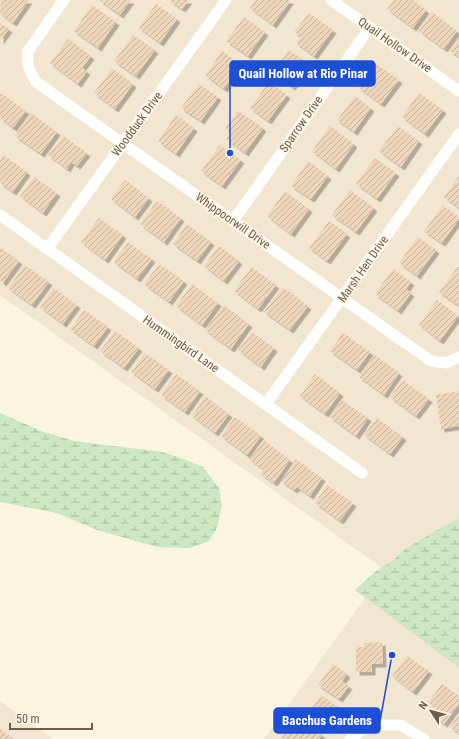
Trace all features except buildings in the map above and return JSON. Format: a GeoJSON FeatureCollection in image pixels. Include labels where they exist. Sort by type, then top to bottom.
{"type":"FeatureCollection","features":[{"type":"Feature","properties":{"kind":"street","name":"Whippoorwill Drive"},"geometry":{"type":"LineString","coordinates":[[64,0],[28,51],[28,66],[36,82],[430,361],[446,363],[459,357]]}},
{"type":"Feature","properties":{"kind":"street","name":"Woodduck Drive"},"geometry":{"type":"LineString","coordinates":[[47,249],[226,0]]}},
{"type":"Feature","properties":{"kind":"street","name":"Quail Hollow Drive"},"geometry":{"type":"LineString","coordinates":[[331,0],[459,91]]}},
{"type":"Feature","properties":{"kind":"street","name":"Sparrow Drive"},"geometry":{"type":"LineString","coordinates":[[233,221],[370,27]]}},
{"type":"Feature","properties":{"kind":"street","name":"Marsh Hen Drive"},"geometry":{"type":"LineString","coordinates":[[266,404],[459,134]]}},
{"type":"Feature","properties":{"kind":"street","name":"Hummingbird Lane"},"geometry":{"type":"LineString","coordinates":[[0,215],[362,473]]}},
{"type":"Feature","properties":{"kind":"street"},"geometry":{"type":"LineString","coordinates":[[350,739],[362,730],[377,725],[400,725],[424,739]]}},
{"type":"Feature","properties":{"kind":"shaded area"},"geometry":{"type":"Polygon","coordinates":[[[0,0],[459,0],[459,739],[264,739],[385,570],[0,295],[0,0]]]}},
{"type":"Feature","properties":{"kind":"shaded area"},"geometry":{"type":"Polygon","coordinates":[[[0,701],[53,739],[0,739],[0,701]]]}},
{"type":"Feature","properties":{"kind":"green space"},"geometry":{"type":"Polygon","coordinates":[[[0,413],[41,431],[74,441],[162,452],[203,467],[219,488],[222,505],[217,528],[209,541],[190,548],[157,547],[97,530],[57,513],[0,502],[0,413]]]}},
{"type":"Feature","properties":{"kind":"green space"},"geometry":{"type":"Polygon","coordinates":[[[459,519],[459,668],[355,590],[376,571],[391,562],[407,548],[442,527],[459,519]]]}},
{"type":"Feature","properties":{"kind":"place","name":"Quail Hollow at Rio Pinar"},"geometry":{"type":"Point","coordinates":[230,153]}},
{"type":"Feature","properties":{"kind":"place","name":"Bacchus Gardens"},"geometry":{"type":"Point","coordinates":[392,655]}}]}
